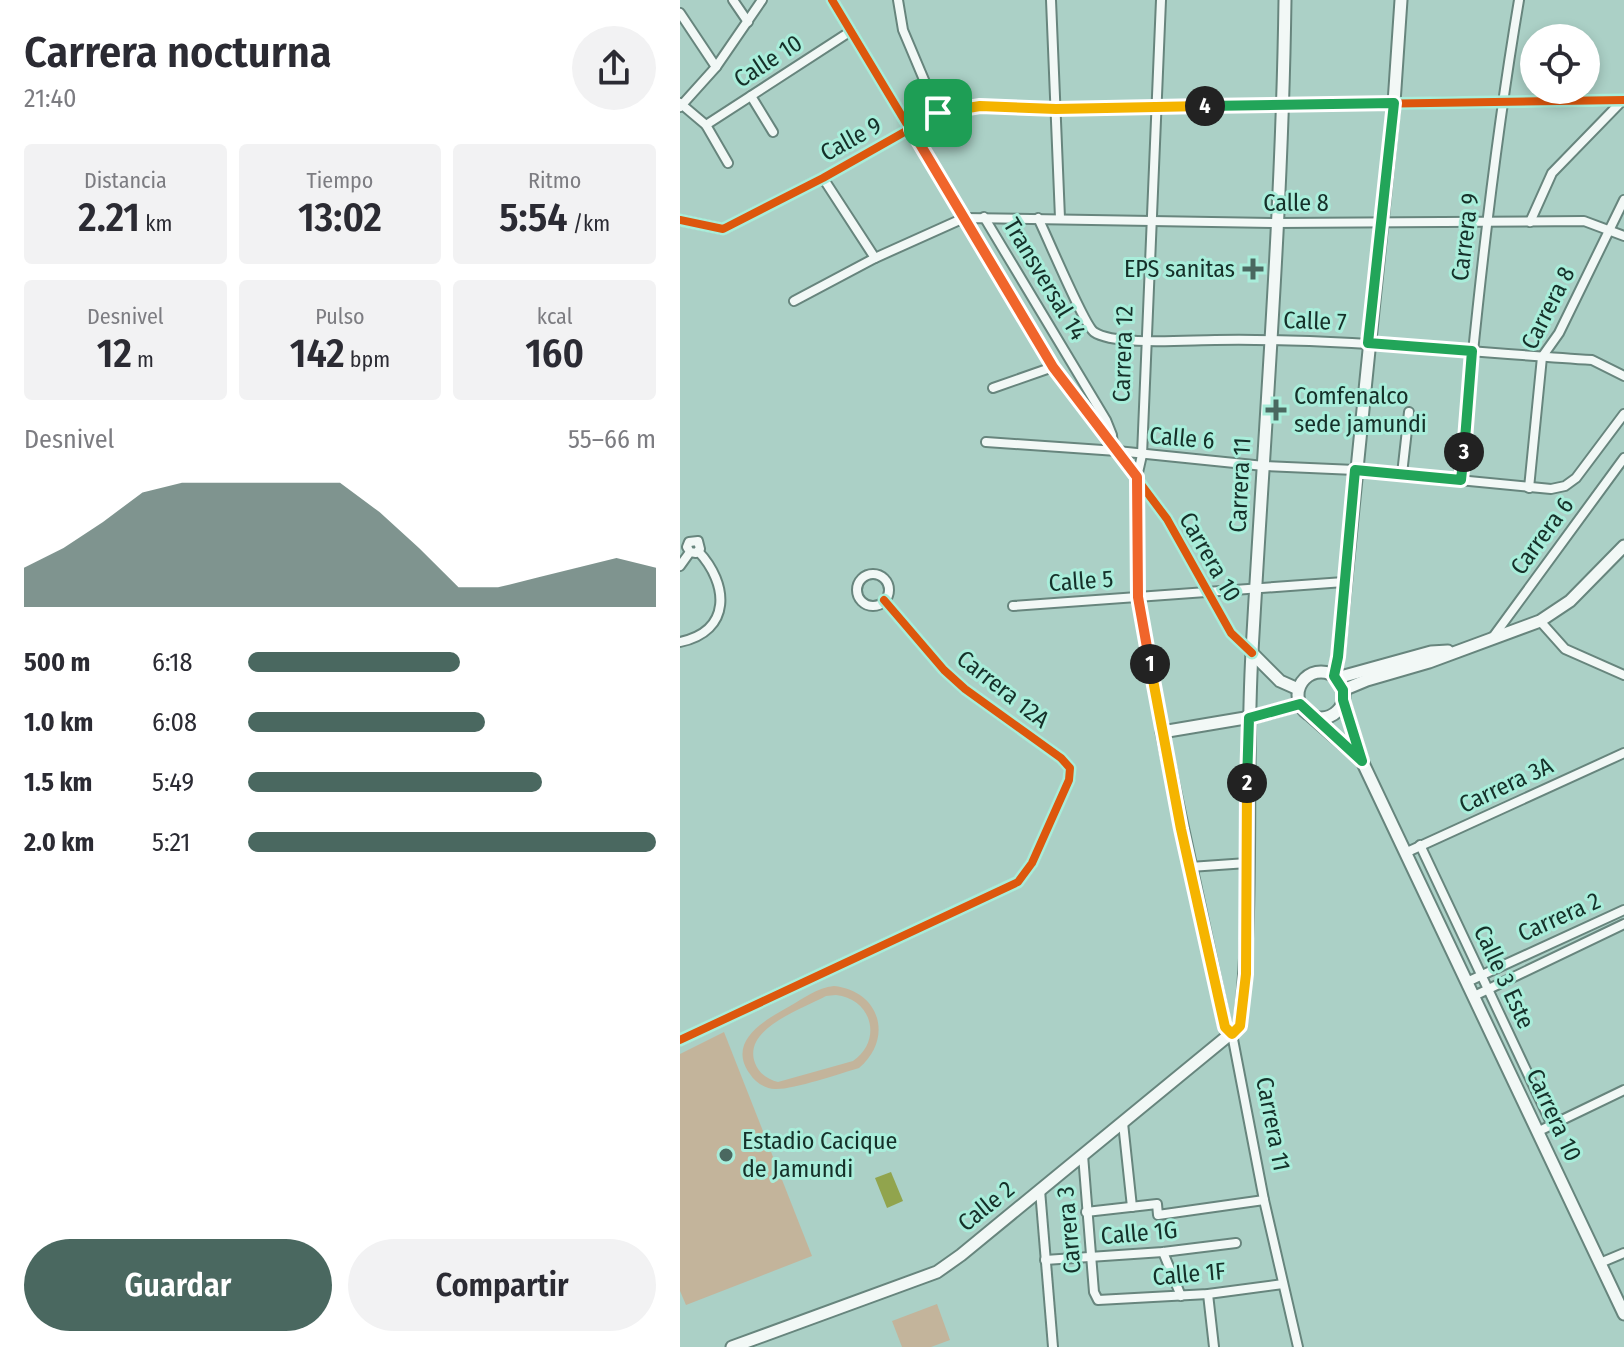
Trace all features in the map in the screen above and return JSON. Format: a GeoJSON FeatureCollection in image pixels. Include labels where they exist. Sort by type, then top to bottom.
{"type":"FeatureCollection","features":[{"type":"Feature","properties":{"kind":"main road","name":"Carrera 11"},"geometry":{"type":"LineString","coordinates":[[1232,1034],[1240,1026],[1246,974],[1249,718],[1284,104],[1285,0]]}},
{"type":"Feature","properties":{"kind":"main road","name":"Carrera 10"},"geometry":{"type":"LineString","coordinates":[[1401,0],[1394,103],[1344,582],[1339,686],[1362,761],[1624,1314]]}},
{"type":"Feature","properties":{"kind":"main road"},"geometry":{"type":"LineString","coordinates":[[1339,686],[1385,670],[1429,662],[1540,621],[1570,601],[1624,546]]}},
{"type":"Feature","properties":{"kind":"main road","name":"Carrera 10"},"geometry":{"type":"LineString","coordinates":[[1252,653],[1299,697]]}},
{"type":"Feature","properties":{"kind":"main road"},"geometry":{"type":"LineString","coordinates":[[1312,673],[1327,673],[1339,686],[1339,708],[1326,717],[1311,715],[1299,697],[1301,683],[1312,673]]}},
{"type":"Feature","properties":{"kind":"main road"},"geometry":{"type":"LineString","coordinates":[[1162,732],[1249,718],[1299,697]]}},
{"type":"Feature","properties":{"kind":"main road","name":"Carrera 10"},"geometry":{"type":"LineString","coordinates":[[1311,715],[1362,761]]}},
{"type":"Feature","properties":{"kind":"main road","name":"Carrera 12"},"geometry":{"type":"LineString","coordinates":[[1162,732],[1225,1027],[1232,1034]]}},
{"type":"Feature","properties":{"kind":"main road","name":"Calle 2"},"geometry":{"type":"LineString","coordinates":[[732,1347],[937,1272],[1232,1034]]}},
{"type":"Feature","properties":{"kind":"street"},"geometry":{"type":"LineString","coordinates":[[733,0],[748,22]]}},
{"type":"Feature","properties":{"kind":"street"},"geometry":{"type":"LineString","coordinates":[[728,163],[703,122],[682,106],[716,67],[762,0]]}},
{"type":"Feature","properties":{"kind":"street","name":"Carrera 10"},"geometry":{"type":"LineString","coordinates":[[832,0],[1053,367],[1167,519],[1231,633],[1252,653]]}},
{"type":"Feature","properties":{"kind":"street"},"geometry":{"type":"LineString","coordinates":[[898,0],[903,30],[938,113]]}},
{"type":"Feature","properties":{"kind":"street"},"geometry":{"type":"LineString","coordinates":[[1051,0],[1060,218]]}},
{"type":"Feature","properties":{"kind":"street","name":"Carrera 12"},"geometry":{"type":"LineString","coordinates":[[1161,0],[1142,455],[1137,477],[1138,597],[1162,732]]}},
{"type":"Feature","properties":{"kind":"street","name":"Carrera 9"},"geometry":{"type":"LineString","coordinates":[[1461,480],[1487,222],[1502,100],[1519,0]]}},
{"type":"Feature","properties":{"kind":"street"},"geometry":{"type":"LineString","coordinates":[[680,13],[716,67]]}},
{"type":"Feature","properties":{"kind":"street","name":"Calle 10"},"geometry":{"type":"LineString","coordinates":[[703,122],[751,96],[851,31]]}},
{"type":"Feature","properties":{"kind":"street"},"geometry":{"type":"LineString","coordinates":[[751,96],[773,132]]}},
{"type":"Feature","properties":{"kind":"street"},"geometry":{"type":"LineString","coordinates":[[1530,222],[1552,173],[1623,100]]}},
{"type":"Feature","properties":{"kind":"street","name":"Calle 9"},"geometry":{"type":"LineString","coordinates":[[680,220],[723,229],[823,178],[938,113],[980,106],[1056,109],[1623,100]]}},
{"type":"Feature","properties":{"kind":"street"},"geometry":{"type":"LineString","coordinates":[[823,178],[875,258]]}},
{"type":"Feature","properties":{"kind":"street","name":"Carrera 8"},"geometry":{"type":"LineString","coordinates":[[1529,488],[1542,357],[1559,333],[1624,200]]}},
{"type":"Feature","properties":{"kind":"street","name":"Transversal 14"},"geometry":{"type":"LineString","coordinates":[[984,217],[1106,420],[1115,449]]}},
{"type":"Feature","properties":{"kind":"street"},"geometry":{"type":"LineString","coordinates":[[794,301],[875,258],[964,218]]}},
{"type":"Feature","properties":{"kind":"street","name":"Calle 8"},"geometry":{"type":"LineString","coordinates":[[964,218],[1380,224],[1584,221],[1624,236]]}},
{"type":"Feature","properties":{"kind":"street","name":"Calle 7"},"geometry":{"type":"LineString","coordinates":[[1038,218],[1090,328],[1108,338],[1368,343],[1592,360],[1624,376]]}},
{"type":"Feature","properties":{"kind":"street"},"geometry":{"type":"LineString","coordinates":[[993,388],[1053,367]]}},
{"type":"Feature","properties":{"kind":"street"},"geometry":{"type":"LineString","coordinates":[[1402,474],[1409,412]]}},
{"type":"Feature","properties":{"kind":"street","name":"Calle 6"},"geometry":{"type":"LineString","coordinates":[[986,442],[1115,449],[1142,455],[1402,474],[1529,488],[1565,486],[1576,478],[1624,414]]}},
{"type":"Feature","properties":{"kind":"street","name":"Carrera 6"},"geometry":{"type":"LineString","coordinates":[[1493,638],[1624,458]]}},
{"type":"Feature","properties":{"kind":"street"},"geometry":{"type":"LineString","coordinates":[[680,566],[689,546],[712,568],[722,598],[718,616],[703,634],[680,642]]}},
{"type":"Feature","properties":{"kind":"street","name":"Calle 5"},"geometry":{"type":"LineString","coordinates":[[1013,606],[1344,582]]}},
{"type":"Feature","properties":{"kind":"street","name":"Carrera 12A"},"geometry":{"type":"LineString","coordinates":[[680,1040],[1018,882],[1039,849],[1069,780],[1070,768],[1061,758],[954,680],[884,600]]}},
{"type":"Feature","properties":{"kind":"street"},"geometry":{"type":"LineString","coordinates":[[1540,621],[1565,649],[1624,675]]}},
{"type":"Feature","properties":{"kind":"street","name":"Carrera 3A"},"geometry":{"type":"LineString","coordinates":[[1405,853],[1624,753]]}},
{"type":"Feature","properties":{"kind":"street","name":"Calle 3 Este"},"geometry":{"type":"LineString","coordinates":[[1420,845],[1552,1125]]}},
{"type":"Feature","properties":{"kind":"street"},"geometry":{"type":"LineString","coordinates":[[1190,867],[1247,863]]}},
{"type":"Feature","properties":{"kind":"street","name":"Carrera 2"},"geometry":{"type":"LineString","coordinates":[[1467,982],[1624,910]]}},
{"type":"Feature","properties":{"kind":"street"},"geometry":{"type":"LineString","coordinates":[[1474,996],[1624,924]]}},
{"type":"Feature","properties":{"kind":"street","name":"Carrera 11"},"geometry":{"type":"LineString","coordinates":[[1232,1034],[1264,1200],[1298,1347]]}},
{"type":"Feature","properties":{"kind":"street"},"geometry":{"type":"LineString","coordinates":[[1537,1132],[1624,1090]]}},
{"type":"Feature","properties":{"kind":"street"},"geometry":{"type":"LineString","coordinates":[[1123,1123],[1132,1207]]}},
{"type":"Feature","properties":{"kind":"street","name":"Carrera 3"},"geometry":{"type":"LineString","coordinates":[[1083,1155],[1094,1292],[1098,1300]]}},
{"type":"Feature","properties":{"kind":"street"},"geometry":{"type":"LineString","coordinates":[[1040,1190],[1053,1347]]}},
{"type":"Feature","properties":{"kind":"street"},"geometry":{"type":"LineString","coordinates":[[1086,1212],[1157,1204],[1158,1215],[1264,1200]]}},
{"type":"Feature","properties":{"kind":"street","name":"Calle 1G"},"geometry":{"type":"LineString","coordinates":[[1045,1260],[1163,1252],[1236,1243]]}},
{"type":"Feature","properties":{"kind":"street"},"geometry":{"type":"LineString","coordinates":[[1163,1252],[1181,1296]]}},
{"type":"Feature","properties":{"kind":"street"},"geometry":{"type":"LineString","coordinates":[[1600,1263],[1624,1253]]}},
{"type":"Feature","properties":{"kind":"street","name":"Calle 1F"},"geometry":{"type":"LineString","coordinates":[[1098,1300],[1208,1294],[1283,1284]]}},
{"type":"Feature","properties":{"kind":"street"},"geometry":{"type":"LineString","coordinates":[[1208,1294],[1214,1347]]}},
{"type":"Feature","properties":{"kind":"shaded area"},"geometry":{"type":"Polygon","coordinates":[[[828,987],[850,990],[871,1006],[879,1030],[870,1056],[859,1068],[783,1089],[768,1088],[757,1082],[744,1062],[743,1051],[752,1033],[780,1012],[828,987]],[[826,996],[777,1021],[757,1040],[753,1051],[759,1070],[767,1078],[778,1082],[853,1061],[868,1042],[870,1032],[865,1012],[848,998],[826,996]]]}},
{"type":"Feature","properties":{"kind":"shaded area","name":"Estadio Cacique de Jamundi"},"geometry":{"type":"Polygon","coordinates":[[[724,1032],[812,1256],[686,1305],[680,1291],[680,1054],[724,1032]]]}},
{"type":"Feature","properties":{"kind":"shaded area"},"geometry":{"type":"Polygon","coordinates":[[[891,1172],[903,1201],[887,1208],[875,1178],[891,1172]]]}},
{"type":"Feature","properties":{"kind":"shaded area"},"geometry":{"type":"Polygon","coordinates":[[[937,1304],[950,1340],[931,1347],[902,1347],[892,1321],[937,1304]]]}},
{"type":"Feature","properties":{"kind":"cycle path"},"geometry":{"type":"LineString","coordinates":[[832,0],[1053,367],[1167,519],[1231,633],[1252,653]]}},
{"type":"Feature","properties":{"kind":"cycle path"},"geometry":{"type":"LineString","coordinates":[[680,220],[723,229],[823,178],[938,113],[980,106],[1056,109],[1624,100]]}},
{"type":"Feature","properties":{"kind":"cycle path"},"geometry":{"type":"LineString","coordinates":[[680,1040],[1018,882],[1032,863],[1069,780],[1070,768],[1061,758],[965,689],[944,670],[884,600]]}},
{"type":"Feature","properties":{"kind":"place","name":"EPS sanitas"},"geometry":{"type":"Point","coordinates":[1253,269]}},
{"type":"Feature","properties":{"kind":"place","name":"Comfenalco sede jamundi"},"geometry":{"type":"Point","coordinates":[1276,410]}},
{"type":"Feature","properties":{"kind":"place","name":"Estadio Cacique de Jamundi"},"geometry":{"type":"Point","coordinates":[726,1155]}},
{"type":"Feature","properties":{"kind":"route"},"geometry":{"type":"LineString","coordinates":[[1394,103],[1368,343],[1472,351],[1461,480],[1355,470],[1334,676],[1343,690],[1343,700],[1362,761],[1304,711],[1300,704],[1249,718],[1246,974],[1240,1026],[1232,1034],[1225,1027],[1181,829],[1138,597],[1137,477],[1053,367],[911,129],[938,113],[980,106],[1056,109],[1394,103]]}}]}
